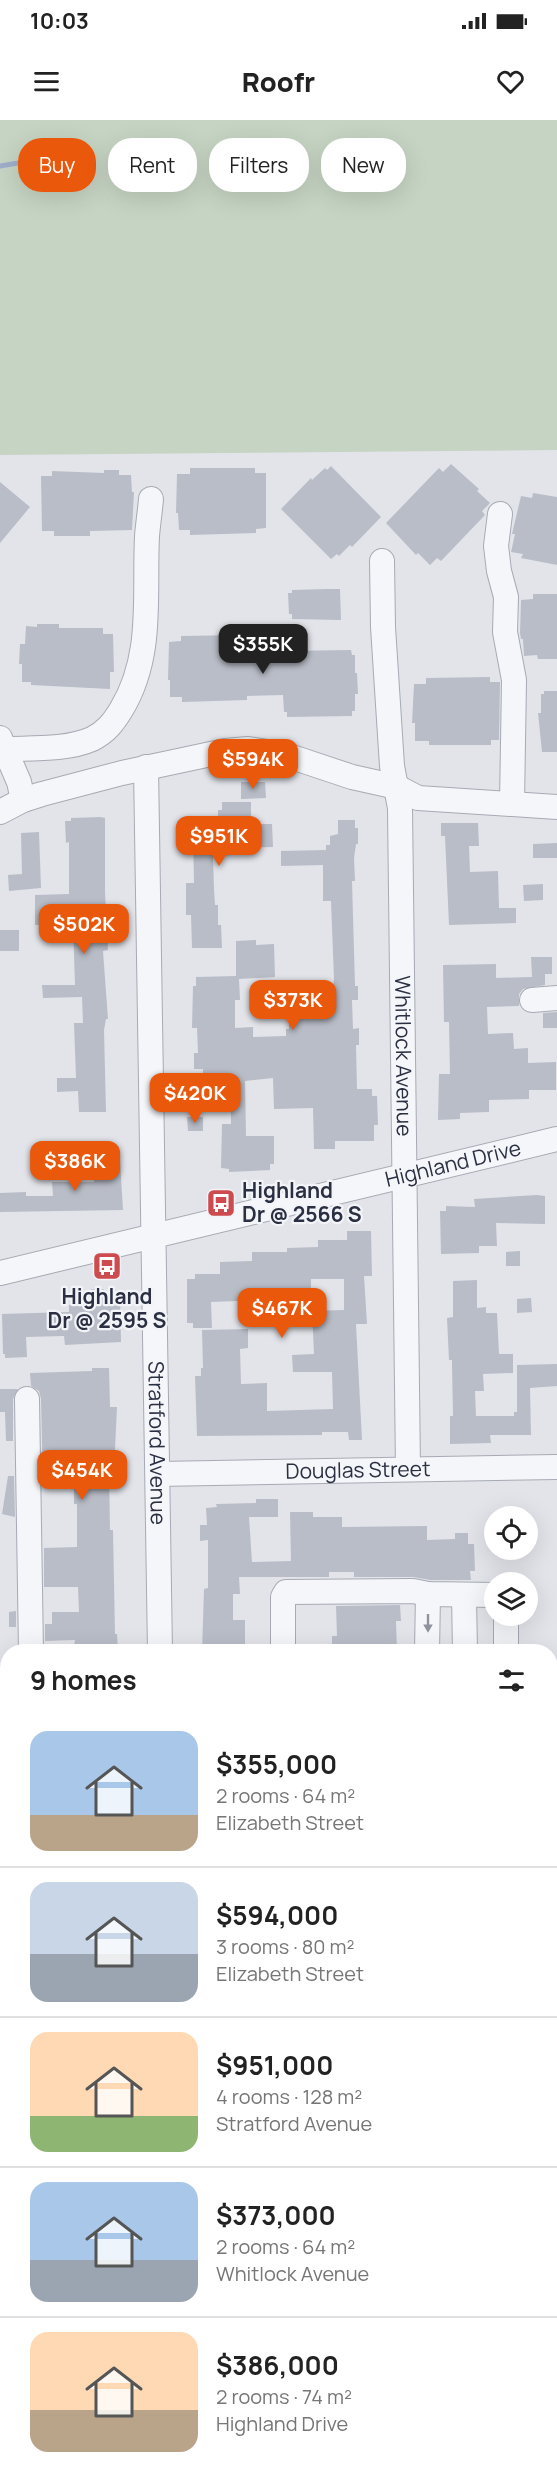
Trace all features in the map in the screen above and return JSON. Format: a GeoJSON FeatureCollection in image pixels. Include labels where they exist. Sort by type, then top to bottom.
{"type":"FeatureCollection","features":[{"type":"Feature","properties":{"kind":"street"},"geometry":{"type":"LineString","coordinates":[[23,800],[3,744],[67,745],[89,740],[110,727],[129,698],[142,657],[148,608],[147,536],[151,499]]}},
{"type":"Feature","properties":{"kind":"street"},"geometry":{"type":"LineString","coordinates":[[500,514],[496,546],[499,571],[506,597],[508,659],[514,680],[512,797]]}},
{"type":"Feature","properties":{"kind":"street","name":"Whitlock Avenue"},"geometry":{"type":"LineString","coordinates":[[382,561],[383,627],[393,766],[400,808],[408,1469]]}},
{"type":"Feature","properties":{"kind":"street"},"geometry":{"type":"LineString","coordinates":[[0,812],[23,800],[146,767],[225,751],[260,750],[286,754],[359,779],[397,787],[415,781],[557,807]]}},
{"type":"Feature","properties":{"kind":"street","name":"Stratford Avenue"},"geometry":{"type":"LineString","coordinates":[[146,767],[160,1644]]}},
{"type":"Feature","properties":{"kind":"street"},"geometry":{"type":"LineString","coordinates":[[512,797],[557,792]]}},
{"type":"Feature","properties":{"kind":"street"},"geometry":{"type":"LineString","coordinates":[[532,1000],[557,998]]}},
{"type":"Feature","properties":{"kind":"street","name":"Highland Drive"},"geometry":{"type":"LineString","coordinates":[[0,1273],[557,1139]]}},
{"type":"Feature","properties":{"kind":"street"},"geometry":{"type":"LineString","coordinates":[[27,1399],[32,1644]]}},
{"type":"Feature","properties":{"kind":"street","name":"Douglas Street"},"geometry":{"type":"LineString","coordinates":[[158,1474],[557,1467]]}},
{"type":"Feature","properties":{"kind":"street"},"geometry":{"type":"LineString","coordinates":[[283,1644],[283,1597],[286,1592],[413,1591],[428,1594],[484,1595]]}},
{"type":"Feature","properties":{"kind":"street"},"geometry":{"type":"LineString","coordinates":[[427,1644],[428,1594]]}},
{"type":"Feature","properties":{"kind":"street"},"geometry":{"type":"LineString","coordinates":[[464,1595],[465,1644]]}},
{"type":"Feature","properties":{"kind":"street"},"geometry":{"type":"LineString","coordinates":[[506,1626],[506,1644]]}},
{"type":"Feature","properties":{"kind":"green space"},"geometry":{"type":"Polygon","coordinates":[[[0,120],[557,120],[557,450],[0,455],[0,120]]]}},
{"type":"Feature","properties":{"kind":"building"},"geometry":{"type":"Polygon","coordinates":[[[451,464],[479,489],[477,491],[490,503],[482,511],[485,515],[441,561],[437,558],[430,565],[418,553],[416,555],[386,523],[439,468],[443,472],[451,464]]]}},
{"type":"Feature","properties":{"kind":"building"},"geometry":{"type":"Polygon","coordinates":[[[331,466],[381,517],[352,547],[350,545],[339,556],[337,554],[331,559],[281,509],[311,478],[312,480],[325,468],[327,470],[331,466]]]}},
{"type":"Feature","properties":{"kind":"building"},"geometry":{"type":"Polygon","coordinates":[[[190,468],[255,468],[255,473],[266,473],[266,528],[256,529],[256,533],[190,535],[190,530],[179,530],[178,513],[176,513],[177,474],[190,474],[190,468]]]}},
{"type":"Feature","properties":{"kind":"building"},"geometry":{"type":"Polygon","coordinates":[[[104,470],[119,470],[119,475],[131,475],[132,492],[134,492],[132,530],[90,531],[90,536],[54,536],[54,531],[42,531],[41,476],[52,476],[52,471],[104,473],[104,470]]]}},
{"type":"Feature","properties":{"kind":"building"},"geometry":{"type":"Polygon","coordinates":[[[0,482],[30,507],[0,543],[0,482]]]}},
{"type":"Feature","properties":{"kind":"building"},"geometry":{"type":"Polygon","coordinates":[[[533,493],[557,497],[557,565],[521,558],[523,554],[511,552],[515,534],[512,534],[521,496],[532,498],[533,493]]]}},
{"type":"Feature","properties":{"kind":"building"},"geometry":{"type":"Polygon","coordinates":[[[340,589],[341,620],[292,619],[292,614],[289,614],[288,593],[292,593],[292,590],[340,589]]]}},
{"type":"Feature","properties":{"kind":"building"},"geometry":{"type":"Polygon","coordinates":[[[533,594],[557,594],[557,659],[538,659],[537,655],[524,656],[523,639],[520,633],[521,600],[533,599],[533,594]]]}},
{"type":"Feature","properties":{"kind":"building"},"geometry":{"type":"Polygon","coordinates":[[[37,624],[59,624],[59,628],[103,628],[103,634],[113,634],[114,672],[110,672],[110,689],[31,685],[31,682],[22,682],[22,664],[19,664],[20,644],[25,644],[26,626],[37,627],[37,624]]]}},
{"type":"Feature","properties":{"kind":"building"},"geometry":{"type":"Polygon","coordinates":[[[245,635],[245,640],[257,640],[257,657],[285,657],[285,651],[351,650],[352,655],[355,655],[358,694],[355,694],[355,711],[352,711],[352,716],[287,717],[287,712],[284,712],[283,695],[247,696],[247,700],[182,702],[182,697],[170,697],[169,642],[181,641],[181,636],[245,635]]]}},
{"type":"Feature","properties":{"kind":"building"},"geometry":{"type":"Polygon","coordinates":[[[490,677],[490,682],[500,682],[499,740],[491,740],[491,745],[429,745],[429,741],[415,741],[415,723],[412,723],[414,684],[426,684],[426,678],[490,677]]]}},
{"type":"Feature","properties":{"kind":"building"},"geometry":{"type":"Polygon","coordinates":[[[544,691],[557,691],[557,752],[542,752],[538,713],[541,713],[541,694],[544,694],[544,691]]]}},
{"type":"Feature","properties":{"kind":"building"},"geometry":{"type":"Polygon","coordinates":[[[241,782],[265,782],[266,798],[241,799],[241,782]]]}},
{"type":"Feature","properties":{"kind":"building"},"geometry":{"type":"Polygon","coordinates":[[[222,802],[251,802],[251,824],[272,824],[273,847],[233,848],[233,855],[213,856],[215,905],[218,905],[218,925],[221,925],[222,948],[192,948],[191,915],[186,915],[186,883],[194,883],[193,833],[218,832],[218,810],[222,810],[222,802]]]}},
{"type":"Feature","properties":{"kind":"building"},"geometry":{"type":"Polygon","coordinates":[[[71,818],[105,818],[108,950],[103,951],[108,1019],[106,1019],[104,1030],[106,1112],[79,1112],[78,1091],[57,1092],[57,1078],[76,1078],[74,1023],[83,1023],[82,997],[43,998],[42,985],[75,985],[73,924],[35,925],[35,895],[69,894],[69,842],[66,843],[65,821],[71,821],[71,818]]]}},
{"type":"Feature","properties":{"kind":"building"},"geometry":{"type":"Polygon","coordinates":[[[338,820],[355,820],[355,828],[358,828],[358,844],[356,844],[354,858],[355,881],[352,881],[355,986],[358,986],[358,1000],[352,1000],[353,1029],[359,1028],[359,1045],[356,1045],[357,1089],[372,1089],[372,1096],[377,1096],[378,1125],[374,1125],[374,1141],[335,1141],[335,1149],[314,1149],[313,1108],[274,1109],[273,1078],[245,1081],[246,1136],[274,1136],[274,1164],[270,1164],[270,1170],[229,1172],[229,1169],[221,1168],[222,1124],[231,1124],[230,1075],[203,1076],[203,1069],[194,1069],[194,1053],[198,1053],[197,1028],[192,1028],[193,986],[196,986],[196,977],[236,976],[236,941],[256,940],[256,945],[274,944],[275,977],[239,979],[240,1000],[235,1000],[235,1028],[253,1027],[253,1037],[286,1036],[286,1029],[289,1029],[289,1001],[323,1001],[322,986],[333,986],[334,979],[331,901],[323,901],[323,865],[281,866],[281,851],[326,850],[326,845],[330,845],[330,836],[338,834],[338,820]]]}},
{"type":"Feature","properties":{"kind":"building"},"geometry":{"type":"Polygon","coordinates":[[[441,823],[478,823],[479,846],[469,846],[470,872],[498,871],[499,908],[516,908],[516,923],[449,925],[445,836],[441,836],[441,823]]]}},
{"type":"Feature","properties":{"kind":"building"},"geometry":{"type":"Polygon","coordinates":[[[39,832],[41,888],[9,891],[8,875],[22,874],[21,833],[39,832]]]}},
{"type":"Feature","properties":{"kind":"building"},"geometry":{"type":"Polygon","coordinates":[[[557,843],[557,858],[533,858],[533,844],[557,843]]]}},
{"type":"Feature","properties":{"kind":"building"},"geometry":{"type":"Polygon","coordinates":[[[543,884],[543,900],[524,901],[523,885],[543,884]]]}},
{"type":"Feature","properties":{"kind":"building"},"geometry":{"type":"Polygon","coordinates":[[[0,930],[19,930],[19,951],[0,951],[0,930]]]}},
{"type":"Feature","properties":{"kind":"building"},"geometry":{"type":"Polygon","coordinates":[[[531,957],[552,957],[552,974],[545,974],[545,985],[523,989],[519,994],[519,1006],[487,1007],[488,1034],[513,1033],[514,1049],[528,1048],[528,1063],[556,1062],[556,1090],[529,1090],[529,1099],[489,1100],[489,1112],[460,1113],[460,1119],[438,1120],[439,1074],[450,1074],[449,1022],[444,1022],[443,965],[496,964],[496,978],[532,977],[531,957]]]}},
{"type":"Feature","properties":{"kind":"building"},"geometry":{"type":"Polygon","coordinates":[[[557,1012],[557,1028],[543,1028],[543,1013],[557,1012]]]}},
{"type":"Feature","properties":{"kind":"building"},"geometry":{"type":"Polygon","coordinates":[[[187,1117],[203,1117],[203,1131],[188,1131],[187,1117]]]}},
{"type":"Feature","properties":{"kind":"building"},"geometry":{"type":"Polygon","coordinates":[[[93,1154],[115,1154],[115,1162],[120,1161],[123,1210],[0,1212],[0,1193],[26,1192],[26,1196],[53,1196],[52,1182],[94,1182],[93,1154]]]}},
{"type":"Feature","properties":{"kind":"building"},"geometry":{"type":"Polygon","coordinates":[[[545,1196],[545,1224],[496,1223],[497,1246],[479,1246],[479,1253],[441,1254],[440,1211],[446,1211],[446,1206],[475,1207],[474,1199],[545,1196]]]}},
{"type":"Feature","properties":{"kind":"building"},"geometry":{"type":"Polygon","coordinates":[[[347,1231],[371,1231],[372,1276],[364,1276],[367,1324],[356,1324],[362,1440],[349,1440],[348,1432],[322,1432],[322,1435],[197,1436],[195,1376],[201,1376],[201,1368],[203,1368],[202,1330],[248,1329],[248,1348],[240,1349],[241,1384],[267,1383],[267,1411],[333,1409],[332,1372],[293,1372],[292,1355],[314,1354],[312,1311],[344,1310],[344,1279],[311,1279],[311,1300],[211,1302],[212,1328],[193,1328],[193,1323],[187,1323],[187,1279],[195,1279],[195,1274],[220,1274],[220,1262],[252,1261],[252,1252],[287,1252],[287,1248],[318,1247],[318,1240],[347,1240],[347,1231]]]}},
{"type":"Feature","properties":{"kind":"building"},"geometry":{"type":"Polygon","coordinates":[[[520,1251],[520,1266],[506,1266],[506,1252],[520,1251]]]}},
{"type":"Feature","properties":{"kind":"building"},"geometry":{"type":"Polygon","coordinates":[[[477,1280],[477,1308],[486,1307],[486,1313],[497,1313],[499,1354],[513,1354],[513,1373],[483,1374],[484,1391],[475,1391],[476,1416],[514,1416],[514,1412],[517,1412],[517,1365],[557,1364],[557,1386],[530,1388],[531,1435],[490,1435],[491,1443],[450,1444],[450,1416],[453,1416],[452,1360],[449,1360],[447,1318],[453,1317],[453,1281],[477,1280]]]}},
{"type":"Feature","properties":{"kind":"building"},"geometry":{"type":"Polygon","coordinates":[[[91,1289],[104,1289],[104,1295],[120,1295],[121,1342],[65,1345],[64,1336],[26,1337],[27,1357],[5,1358],[2,1314],[69,1312],[69,1305],[91,1304],[91,1289]]]}},
{"type":"Feature","properties":{"kind":"building"},"geometry":{"type":"Polygon","coordinates":[[[531,1298],[532,1312],[517,1313],[517,1299],[531,1298]]]}},
{"type":"Feature","properties":{"kind":"building"},"geometry":{"type":"Polygon","coordinates":[[[92,1368],[109,1368],[110,1407],[117,1407],[114,1470],[109,1470],[110,1530],[113,1530],[115,1634],[117,1634],[118,1644],[74,1644],[75,1640],[45,1641],[45,1624],[52,1624],[52,1612],[79,1612],[78,1587],[44,1587],[44,1548],[77,1547],[77,1504],[74,1504],[74,1484],[43,1484],[41,1399],[39,1391],[31,1386],[30,1373],[92,1371],[92,1368]]]}},
{"type":"Feature","properties":{"kind":"building"},"geometry":{"type":"Polygon","coordinates":[[[0,1389],[18,1389],[13,1399],[13,1441],[6,1441],[5,1412],[0,1412],[0,1389]]]}},
{"type":"Feature","properties":{"kind":"building"},"geometry":{"type":"Polygon","coordinates":[[[8,1476],[14,1476],[15,1517],[2,1514],[8,1476]]]}},
{"type":"Feature","properties":{"kind":"building"},"geometry":{"type":"Polygon","coordinates":[[[256,1499],[278,1499],[278,1517],[249,1517],[252,1562],[291,1561],[290,1512],[313,1512],[313,1517],[342,1517],[342,1527],[427,1526],[427,1540],[455,1539],[455,1533],[468,1533],[468,1544],[474,1544],[475,1571],[470,1571],[471,1580],[354,1577],[354,1572],[329,1572],[329,1577],[239,1577],[240,1594],[233,1594],[233,1620],[245,1620],[245,1644],[202,1644],[204,1589],[208,1588],[208,1540],[200,1541],[200,1525],[207,1525],[206,1508],[217,1507],[216,1504],[256,1503],[256,1499]]]}},
{"type":"Feature","properties":{"kind":"building"},"geometry":{"type":"Polygon","coordinates":[[[400,1605],[401,1621],[396,1621],[397,1644],[332,1644],[332,1636],[337,1636],[336,1606],[400,1605]]]}},
{"type":"Feature","properties":{"kind":"building"},"geometry":{"type":"Polygon","coordinates":[[[16,1611],[16,1627],[9,1627],[9,1612],[16,1611]]]}},
{"type":"Feature","properties":{"kind":"waterway"},"geometry":{"type":"LineString","coordinates":[[0,166],[18,163]]}},
{"type":"Feature","properties":{"kind":"place","name":"Highland Dr @ 2566 S"},"geometry":{"type":"Point","coordinates":[221,1203]}},
{"type":"Feature","properties":{"kind":"place","name":"Highland Dr @ 2595 S"},"geometry":{"type":"Point","coordinates":[107,1266]}}]}
